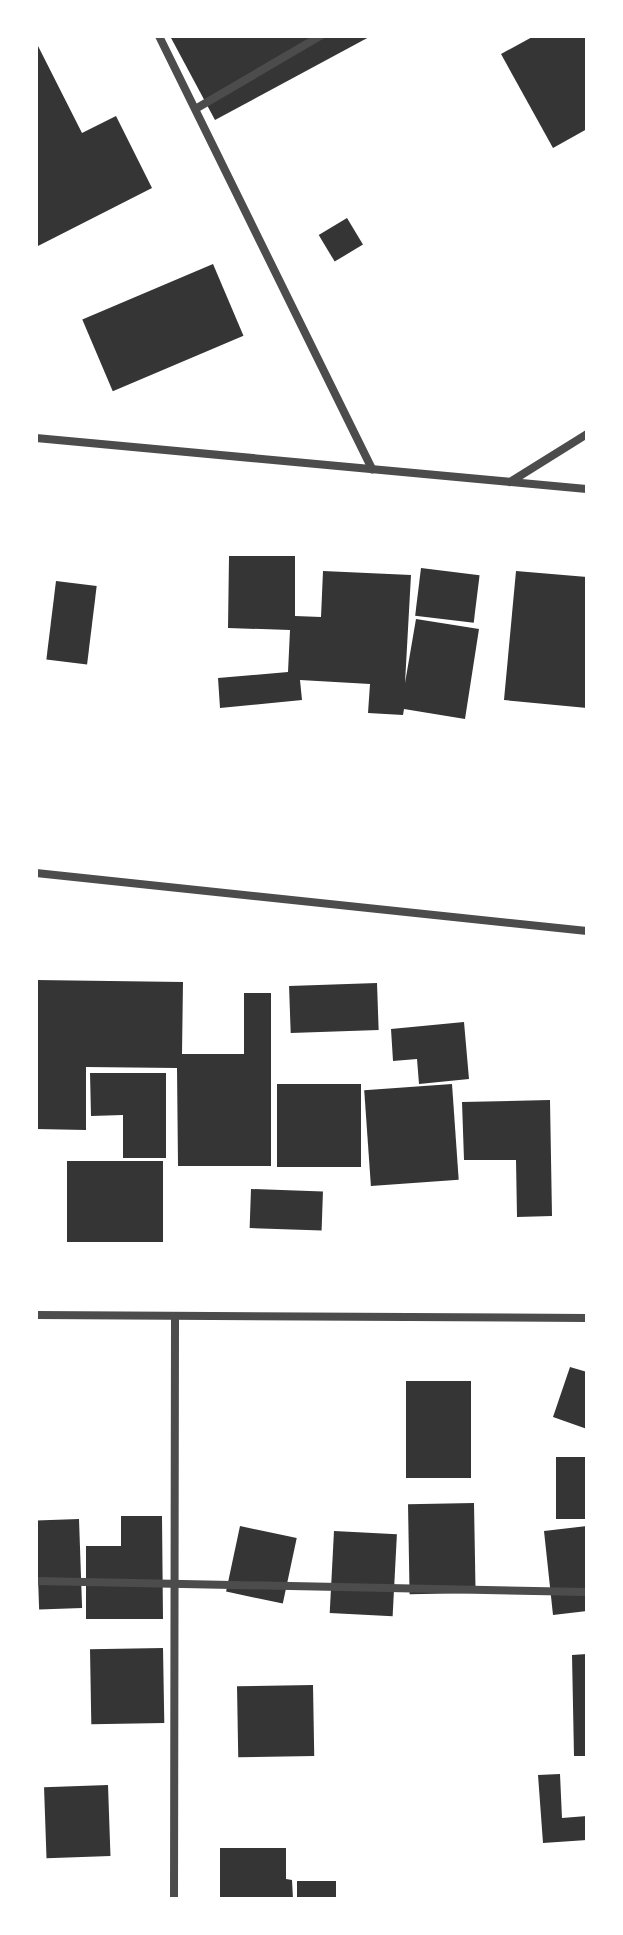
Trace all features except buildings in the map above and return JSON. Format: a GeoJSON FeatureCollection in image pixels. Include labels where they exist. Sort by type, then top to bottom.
{"type":"FeatureCollection","features":[{"type":"Feature","properties":{"kind":"street"},"geometry":{"type":"LineString","coordinates":[[159,36],[372,469]]}},
{"type":"Feature","properties":{"kind":"street"},"geometry":{"type":"LineString","coordinates":[[197,108],[320,36]]}},
{"type":"Feature","properties":{"kind":"street"},"geometry":{"type":"LineString","coordinates":[[510,482],[587,434]]}},
{"type":"Feature","properties":{"kind":"street"},"geometry":{"type":"LineString","coordinates":[[36,438],[587,489]]}},
{"type":"Feature","properties":{"kind":"street"},"geometry":{"type":"LineString","coordinates":[[36,873],[587,931]]}},
{"type":"Feature","properties":{"kind":"street"},"geometry":{"type":"LineString","coordinates":[[36,1315],[587,1318]]}},
{"type":"Feature","properties":{"kind":"street"},"geometry":{"type":"LineString","coordinates":[[174,1899],[175,1316]]}},
{"type":"Feature","properties":{"kind":"street"},"geometry":{"type":"LineString","coordinates":[[36,1581],[587,1592]]}}]}
